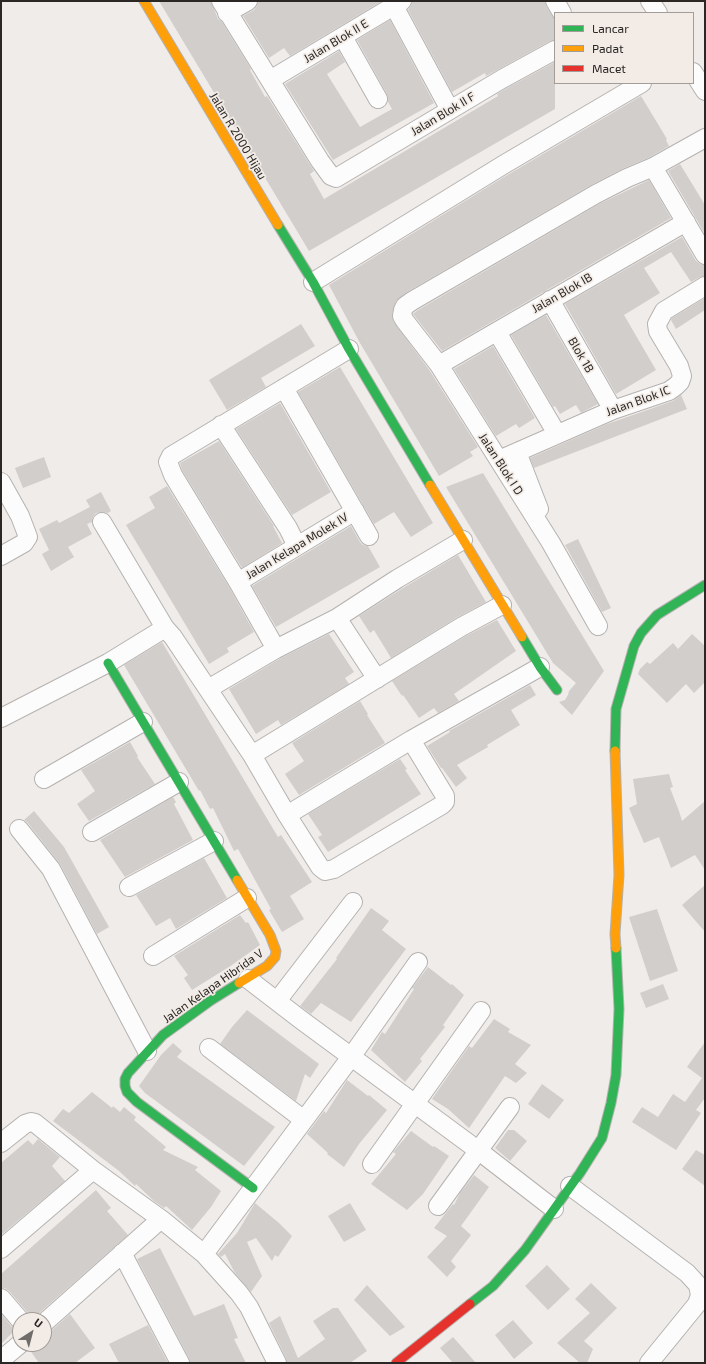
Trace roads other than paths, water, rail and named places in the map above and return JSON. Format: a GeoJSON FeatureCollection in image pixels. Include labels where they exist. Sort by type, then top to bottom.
{"type":"FeatureCollection","features":[{"type":"Feature","properties":{"kind":"street","name":"Jalan R 2000 Hijau"},"geometry":{"type":"LineString","coordinates":[[144,1],[313,282],[349,349],[463,540],[540,667],[557,690]]}},
{"type":"Feature","properties":{"kind":"street"},"geometry":{"type":"LineString","coordinates":[[248,1],[224,7],[270,80]]}},
{"type":"Feature","properties":{"kind":"street"},"geometry":{"type":"LineString","coordinates":[[555,1],[561,12]]}},
{"type":"Feature","properties":{"kind":"street"},"geometry":{"type":"LineString","coordinates":[[650,1],[657,12]]}},
{"type":"Feature","properties":{"kind":"street"},"geometry":{"type":"LineString","coordinates":[[398,4],[450,110]]}},
{"type":"Feature","properties":{"kind":"street","name":"Jalan Blok II E"},"geometry":{"type":"LineString","coordinates":[[270,80],[398,4]]}},
{"type":"Feature","properties":{"kind":"street"},"geometry":{"type":"LineString","coordinates":[[343,37],[378,99]]}},
{"type":"Feature","properties":{"kind":"street","name":"Jalan Blok II F"},"geometry":{"type":"LineString","coordinates":[[270,80],[320,161],[331,176],[336,178],[502,79],[554,51]]}},
{"type":"Feature","properties":{"kind":"street"},"geometry":{"type":"LineString","coordinates":[[694,74],[705,91]]}},
{"type":"Feature","properties":{"kind":"street"},"geometry":{"type":"LineString","coordinates":[[313,282],[503,165],[640,84]]}},
{"type":"Feature","properties":{"kind":"street"},"geometry":{"type":"LineString","coordinates":[[705,138],[653,167],[705,255]]}},
{"type":"Feature","properties":{"kind":"street","name":"Jalan Blok I D"},"geometry":{"type":"LineString","coordinates":[[598,626],[551,543],[438,365],[404,321],[402,316],[405,306],[596,194],[653,167]]}},
{"type":"Feature","properties":{"kind":"street","name":"Jalan Blok IB"},"geometry":{"type":"LineString","coordinates":[[438,365],[686,222]]}},
{"type":"Feature","properties":{"kind":"street","name":"Jalan Blok IC"},"geometry":{"type":"LineString","coordinates":[[498,460],[613,410],[669,391],[680,382],[682,376],[679,366],[658,331],[657,324],[664,311],[705,286]]}},
{"type":"Feature","properties":{"kind":"street","name":"Blok 1B"},"geometry":{"type":"LineString","coordinates":[[550,300],[613,410]]}},
{"type":"Feature","properties":{"kind":"street"},"geometry":{"type":"LineString","coordinates":[[497,332],[557,434]]}},
{"type":"Feature","properties":{"kind":"street"},"geometry":{"type":"LineString","coordinates":[[276,649],[238,582],[177,481],[169,467],[168,462],[171,456],[349,349]]}},
{"type":"Feature","properties":{"kind":"street"},"geometry":{"type":"LineString","coordinates":[[284,388],[355,510],[368,536]]}},
{"type":"Feature","properties":{"kind":"street"},"geometry":{"type":"LineString","coordinates":[[221,425],[288,528],[297,546]]}},
{"type":"Feature","properties":{"kind":"street"},"geometry":{"type":"LineString","coordinates":[[517,452],[551,543]]}},
{"type":"Feature","properties":{"kind":"street"},"geometry":{"type":"LineString","coordinates":[[1,482],[20,516],[28,537],[24,543],[1,556]]}},
{"type":"Feature","properties":{"kind":"street","name":"Jalan Kelapa Molek IV"},"geometry":{"type":"LineString","coordinates":[[238,582],[355,510]]}},
{"type":"Feature","properties":{"kind":"street"},"geometry":{"type":"LineString","coordinates":[[102,522],[165,628],[173,637],[252,755],[287,815],[320,867],[325,871],[334,870],[442,806],[446,799],[445,796],[411,740]]}},
{"type":"Feature","properties":{"kind":"street"},"geometry":{"type":"LineString","coordinates":[[208,689],[276,649],[337,618],[397,579],[463,540]]}},
{"type":"Feature","properties":{"kind":"street"},"geometry":{"type":"LineString","coordinates":[[396,1363],[493,1286],[525,1250],[602,1138],[616,1075],[619,1008],[615,934],[619,875],[615,744],[616,709],[623,680],[634,646],[641,633],[657,615],[705,585]]}},
{"type":"Feature","properties":{"kind":"street"},"geometry":{"type":"LineString","coordinates":[[252,755],[461,627],[502,605]]}},
{"type":"Feature","properties":{"kind":"street"},"geometry":{"type":"LineString","coordinates":[[337,618],[377,679]]}},
{"type":"Feature","properties":{"kind":"street"},"geometry":{"type":"LineString","coordinates":[[1,718],[108,663],[165,628]]}},
{"type":"Feature","properties":{"kind":"street"},"geometry":{"type":"LineString","coordinates":[[108,663],[247,898],[154,956]]}},
{"type":"Feature","properties":{"kind":"street"},"geometry":{"type":"LineString","coordinates":[[287,815],[411,740],[540,667]]}},
{"type":"Feature","properties":{"kind":"street"},"geometry":{"type":"LineString","coordinates":[[44,779],[142,722]]}},
{"type":"Feature","properties":{"kind":"street"},"geometry":{"type":"LineString","coordinates":[[92,832],[179,782]]}},
{"type":"Feature","properties":{"kind":"street"},"geometry":{"type":"LineString","coordinates":[[19,829],[51,869],[147,1051]]}},
{"type":"Feature","properties":{"kind":"street"},"geometry":{"type":"LineString","coordinates":[[129,887],[214,841]]}},
{"type":"Feature","properties":{"kind":"street","name":"Jalan Kelapa Hibrida V"},"geometry":{"type":"LineString","coordinates":[[247,898],[270,935],[276,951],[275,957],[267,966],[210,1001],[164,1035],[147,1051],[125,1079],[127,1092],[137,1102],[253,1188]]}},
{"type":"Feature","properties":{"kind":"street"},"geometry":{"type":"LineString","coordinates":[[277,1001],[353,902]]}},
{"type":"Feature","properties":{"kind":"street"},"geometry":{"type":"LineString","coordinates":[[204,1254],[351,1057],[418,962]]}},
{"type":"Feature","properties":{"kind":"street"},"geometry":{"type":"LineString","coordinates":[[248,979],[479,1151],[554,1209]]}},
{"type":"Feature","properties":{"kind":"street"},"geometry":{"type":"LineString","coordinates":[[372,1164],[481,1011]]}},
{"type":"Feature","properties":{"kind":"street"},"geometry":{"type":"LineString","coordinates":[[209,1048],[304,1120]]}},
{"type":"Feature","properties":{"kind":"street"},"geometry":{"type":"LineString","coordinates":[[438,1206],[510,1107]]}},
{"type":"Feature","properties":{"kind":"street"},"geometry":{"type":"LineString","coordinates":[[1,1143],[25,1124],[31,1122],[35,1123],[93,1170],[161,1219],[204,1254],[239,1293],[249,1307],[277,1363]]}},
{"type":"Feature","properties":{"kind":"street"},"geometry":{"type":"LineString","coordinates":[[1,1249],[93,1170]]}},
{"type":"Feature","properties":{"kind":"street"},"geometry":{"type":"LineString","coordinates":[[570,1186],[676,1265],[698,1285],[700,1295],[697,1304],[649,1363]]}},
{"type":"Feature","properties":{"kind":"street"},"geometry":{"type":"LineString","coordinates":[[52,1316],[161,1219]]}},
{"type":"Feature","properties":{"kind":"street"},"geometry":{"type":"LineString","coordinates":[[122,1253],[180,1363]]}},
{"type":"Feature","properties":{"kind":"street"},"geometry":{"type":"LineString","coordinates":[[1,1298],[13,1312]]}},
{"type":"Feature","properties":{"kind":"street"},"geometry":{"type":"LineString","coordinates":[[1,1360],[12,1351]]}}]}
